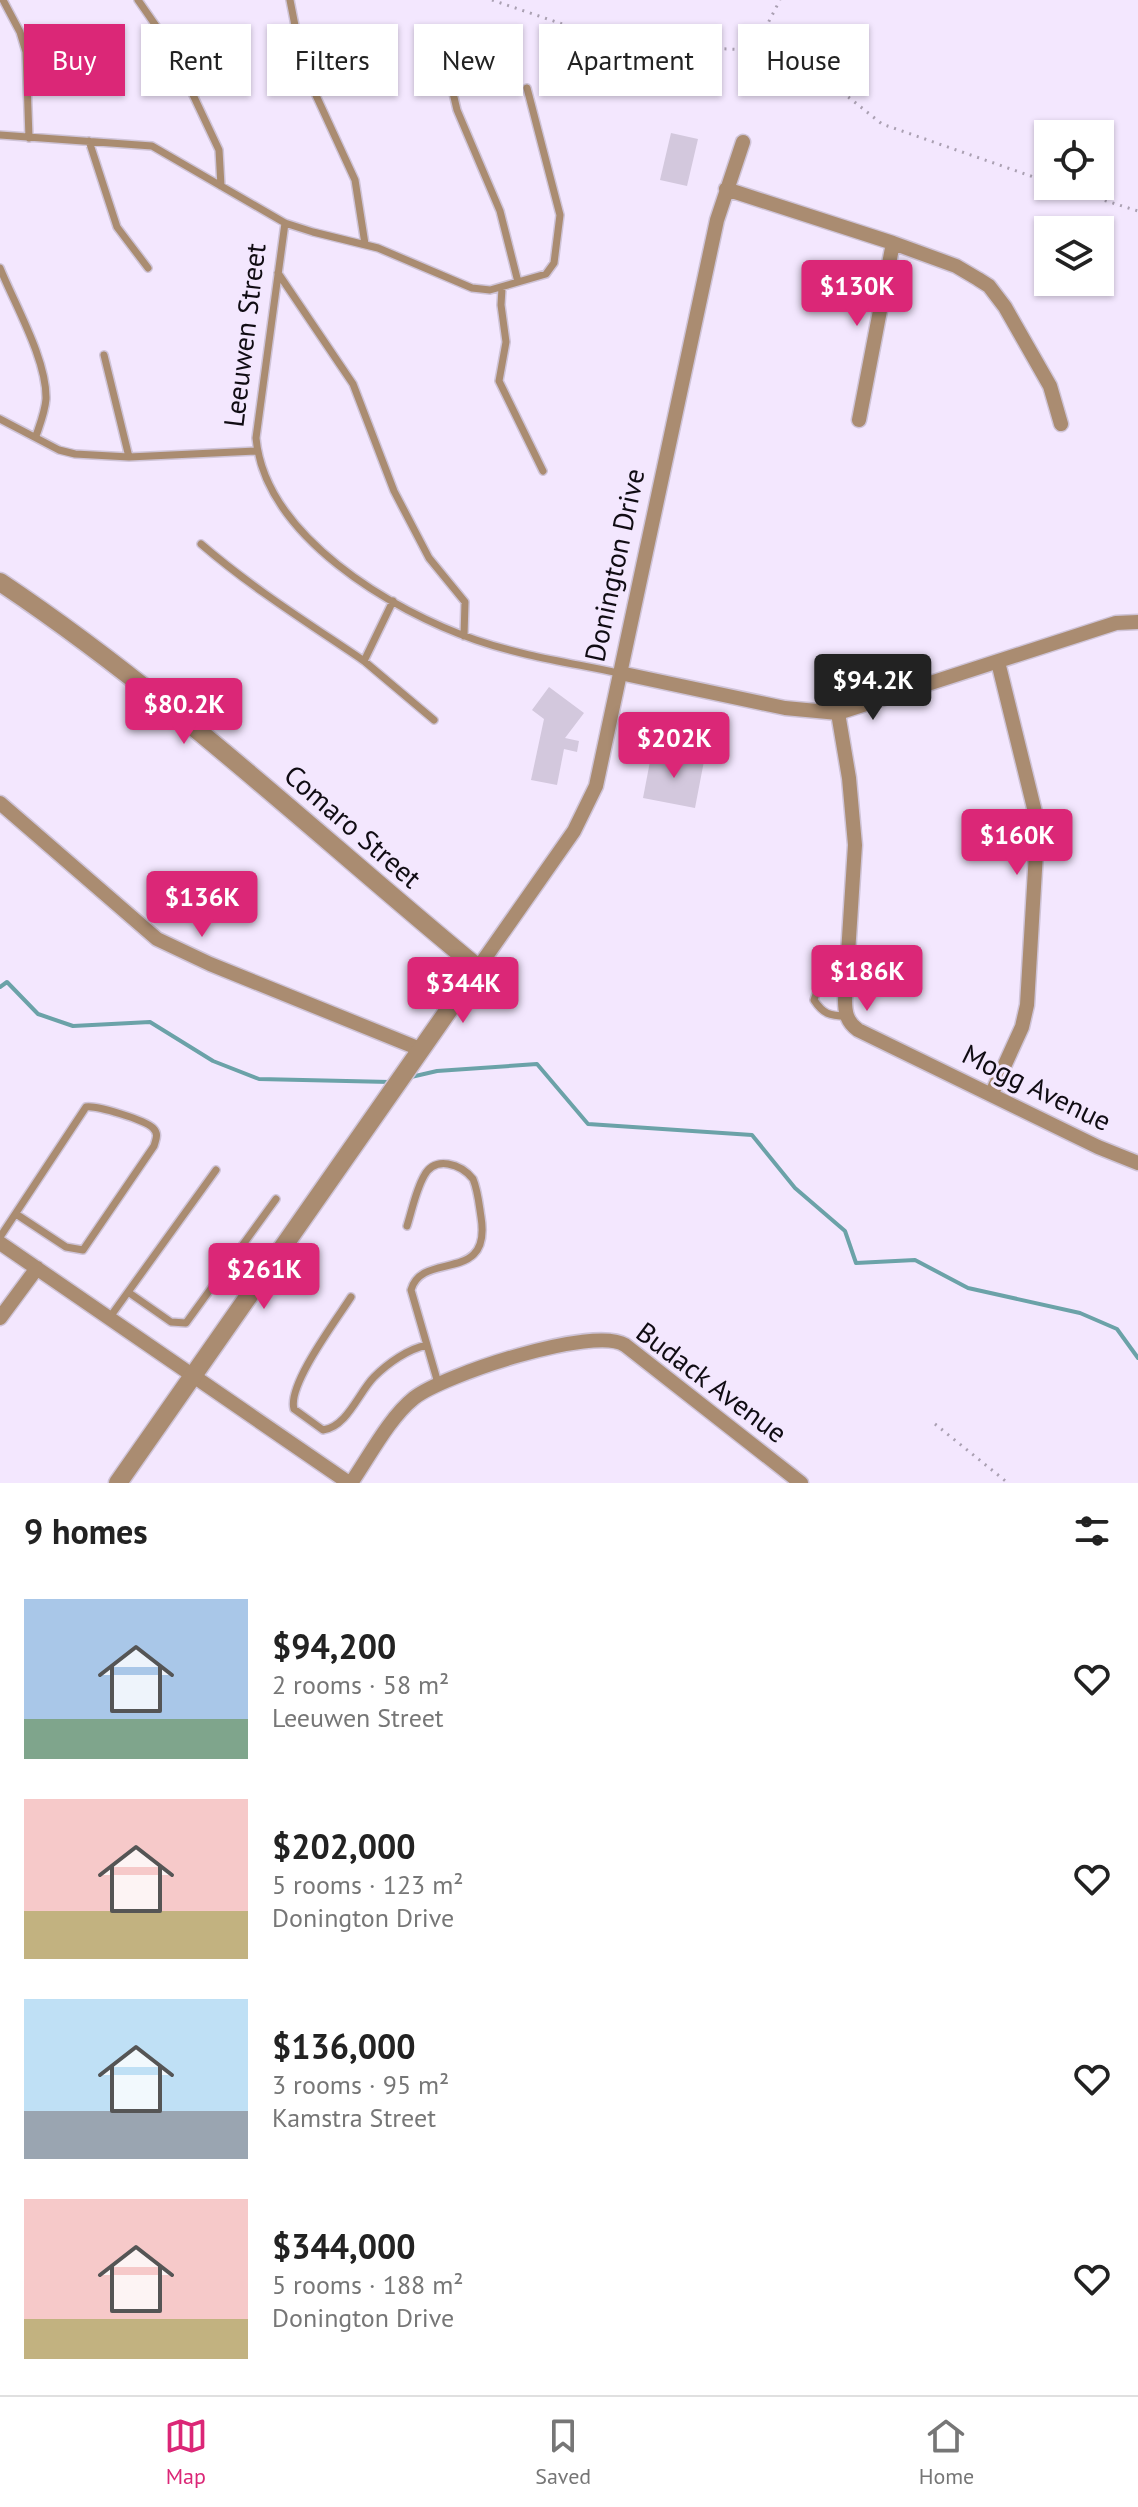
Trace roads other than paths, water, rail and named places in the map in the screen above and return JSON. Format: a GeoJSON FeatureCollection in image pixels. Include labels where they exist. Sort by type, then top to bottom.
{"type":"FeatureCollection","features":[{"type":"Feature","properties":{"kind":"street","name":"Donington Drive"},"geometry":{"type":"LineString","coordinates":[[118,1483],[587,809],[599,775],[693,325],[726,189],[743,142]]}},
{"type":"Feature","properties":{"kind":"street"},"geometry":{"type":"LineString","coordinates":[[726,189],[956,266],[989,286],[1005,307],[1050,386],[1061,424]]}},
{"type":"Feature","properties":{"kind":"street"},"geometry":{"type":"LineString","coordinates":[[859,420],[893,243]]}},
{"type":"Feature","properties":{"kind":"street","name":"Comaro Street"},"geometry":{"type":"LineString","coordinates":[[0,582],[73,631],[157,695],[478,968]]}},
{"type":"Feature","properties":{"kind":"street","name":"Leeuwen Street"},"geometry":{"type":"LineString","coordinates":[[620,673],[796,710],[838,713],[1116,623],[1138,622]]}},
{"type":"Feature","properties":{"kind":"street"},"geometry":{"type":"LineString","coordinates":[[992,1093],[1022,1027],[1027,1005],[1037,859],[1035,812],[998,662]]}},
{"type":"Feature","properties":{"kind":"street"},"geometry":{"type":"LineString","coordinates":[[838,713],[849,778],[855,845],[846,1016]]}},
{"type":"Feature","properties":{"kind":"street"},"geometry":{"type":"LineString","coordinates":[[0,803],[157,939],[417,1054]]}},
{"type":"Feature","properties":{"kind":"street","name":"Mogg Avenue"},"geometry":{"type":"LineString","coordinates":[[846,1016],[858,1030],[1098,1147],[1138,1163]]}},
{"type":"Feature","properties":{"kind":"street"},"geometry":{"type":"LineString","coordinates":[[0,1243],[350,1483]]}},
{"type":"Feature","properties":{"kind":"street"},"geometry":{"type":"LineString","coordinates":[[0,1318],[37,1268]]}},
{"type":"Feature","properties":{"kind":"street","name":"Budack Avenue"},"geometry":{"type":"LineString","coordinates":[[350,1483],[403,1409],[438,1383],[566,1344],[613,1339],[659,1371],[801,1483]]}},
{"type":"Feature","properties":{"kind":"lane"},"geometry":{"type":"LineString","coordinates":[[3,0],[20,32],[26,52],[29,138]]}},
{"type":"Feature","properties":{"kind":"lane"},"geometry":{"type":"LineString","coordinates":[[138,0],[170,46],[218,149],[221,186]]}},
{"type":"Feature","properties":{"kind":"lane"},"geometry":{"type":"LineString","coordinates":[[290,0],[299,46],[314,91],[355,180],[365,244]]}},
{"type":"Feature","properties":{"kind":"lane"},"geometry":{"type":"LineString","coordinates":[[0,135],[152,146],[285,223],[365,244],[413,261],[472,288],[502,288],[546,274],[552,269],[560,215],[527,88]]}},
{"type":"Feature","properties":{"kind":"lane"},"geometry":{"type":"LineString","coordinates":[[454,96],[503,220],[518,282]]}},
{"type":"Feature","properties":{"kind":"lane"},"geometry":{"type":"LineString","coordinates":[[89,141],[117,227],[148,268]]}},
{"type":"Feature","properties":{"kind":"lane","name":"Leeuwen Street"},"geometry":{"type":"LineString","coordinates":[[285,223],[256,430],[257,451],[267,484],[286,512],[323,551],[371,589],[464,636],[509,650],[620,673]]}},
{"type":"Feature","properties":{"kind":"lane"},"geometry":{"type":"LineString","coordinates":[[0,268],[43,378],[46,402],[36,436]]}},
{"type":"Feature","properties":{"kind":"lane"},"geometry":{"type":"LineString","coordinates":[[278,273],[353,384],[394,491],[429,558],[465,602],[464,636]]}},
{"type":"Feature","properties":{"kind":"lane"},"geometry":{"type":"LineString","coordinates":[[502,288],[506,342],[499,381],[543,471]]}},
{"type":"Feature","properties":{"kind":"lane"},"geometry":{"type":"LineString","coordinates":[[104,355],[129,457]]}},
{"type":"Feature","properties":{"kind":"lane"},"geometry":{"type":"LineString","coordinates":[[0,419],[64,452],[129,457],[257,451]]}},
{"type":"Feature","properties":{"kind":"lane"},"geometry":{"type":"LineString","coordinates":[[201,544],[268,597],[364,661],[434,720]]}},
{"type":"Feature","properties":{"kind":"lane"},"geometry":{"type":"LineString","coordinates":[[364,661],[393,601]]}},
{"type":"Feature","properties":{"kind":"lane"},"geometry":{"type":"LineString","coordinates":[[846,1016],[831,1016],[821,1011],[814,1000],[820,982],[848,963]]}},
{"type":"Feature","properties":{"kind":"lane"},"geometry":{"type":"LineString","coordinates":[[0,1237],[86,1107],[97,1107],[147,1124],[155,1130],[154,1146],[83,1250],[66,1247],[16,1214]]}},
{"type":"Feature","properties":{"kind":"lane"},"geometry":{"type":"LineString","coordinates":[[407,1226],[424,1176],[433,1166],[441,1163],[454,1165],[473,1179],[484,1235],[482,1245],[471,1257],[420,1276],[412,1285],[411,1294],[438,1383]]}},
{"type":"Feature","properties":{"kind":"lane"},"geometry":{"type":"LineString","coordinates":[[110,1317],[216,1170]]}},
{"type":"Feature","properties":{"kind":"lane"},"geometry":{"type":"LineString","coordinates":[[128,1292],[171,1322],[186,1323],[276,1199]]}},
{"type":"Feature","properties":{"kind":"lane"},"geometry":{"type":"LineString","coordinates":[[351,1297],[305,1368],[293,1398],[294,1409],[313,1424],[323,1430],[334,1427],[374,1376],[409,1351],[427,1345]]}},
{"type":"Feature","properties":{"kind":"waterway"},"geometry":{"type":"LineString","coordinates":[[0,987],[7,982],[38,1014],[73,1026],[150,1022],[213,1061],[259,1079],[390,1082]]}},
{"type":"Feature","properties":{"kind":"waterway"},"geometry":{"type":"LineString","coordinates":[[411,1077],[437,1071],[537,1064],[588,1124],[752,1135],[795,1188],[845,1231],[856,1263],[915,1260],[968,1288],[1080,1313],[1117,1329],[1138,1358]]}}]}
